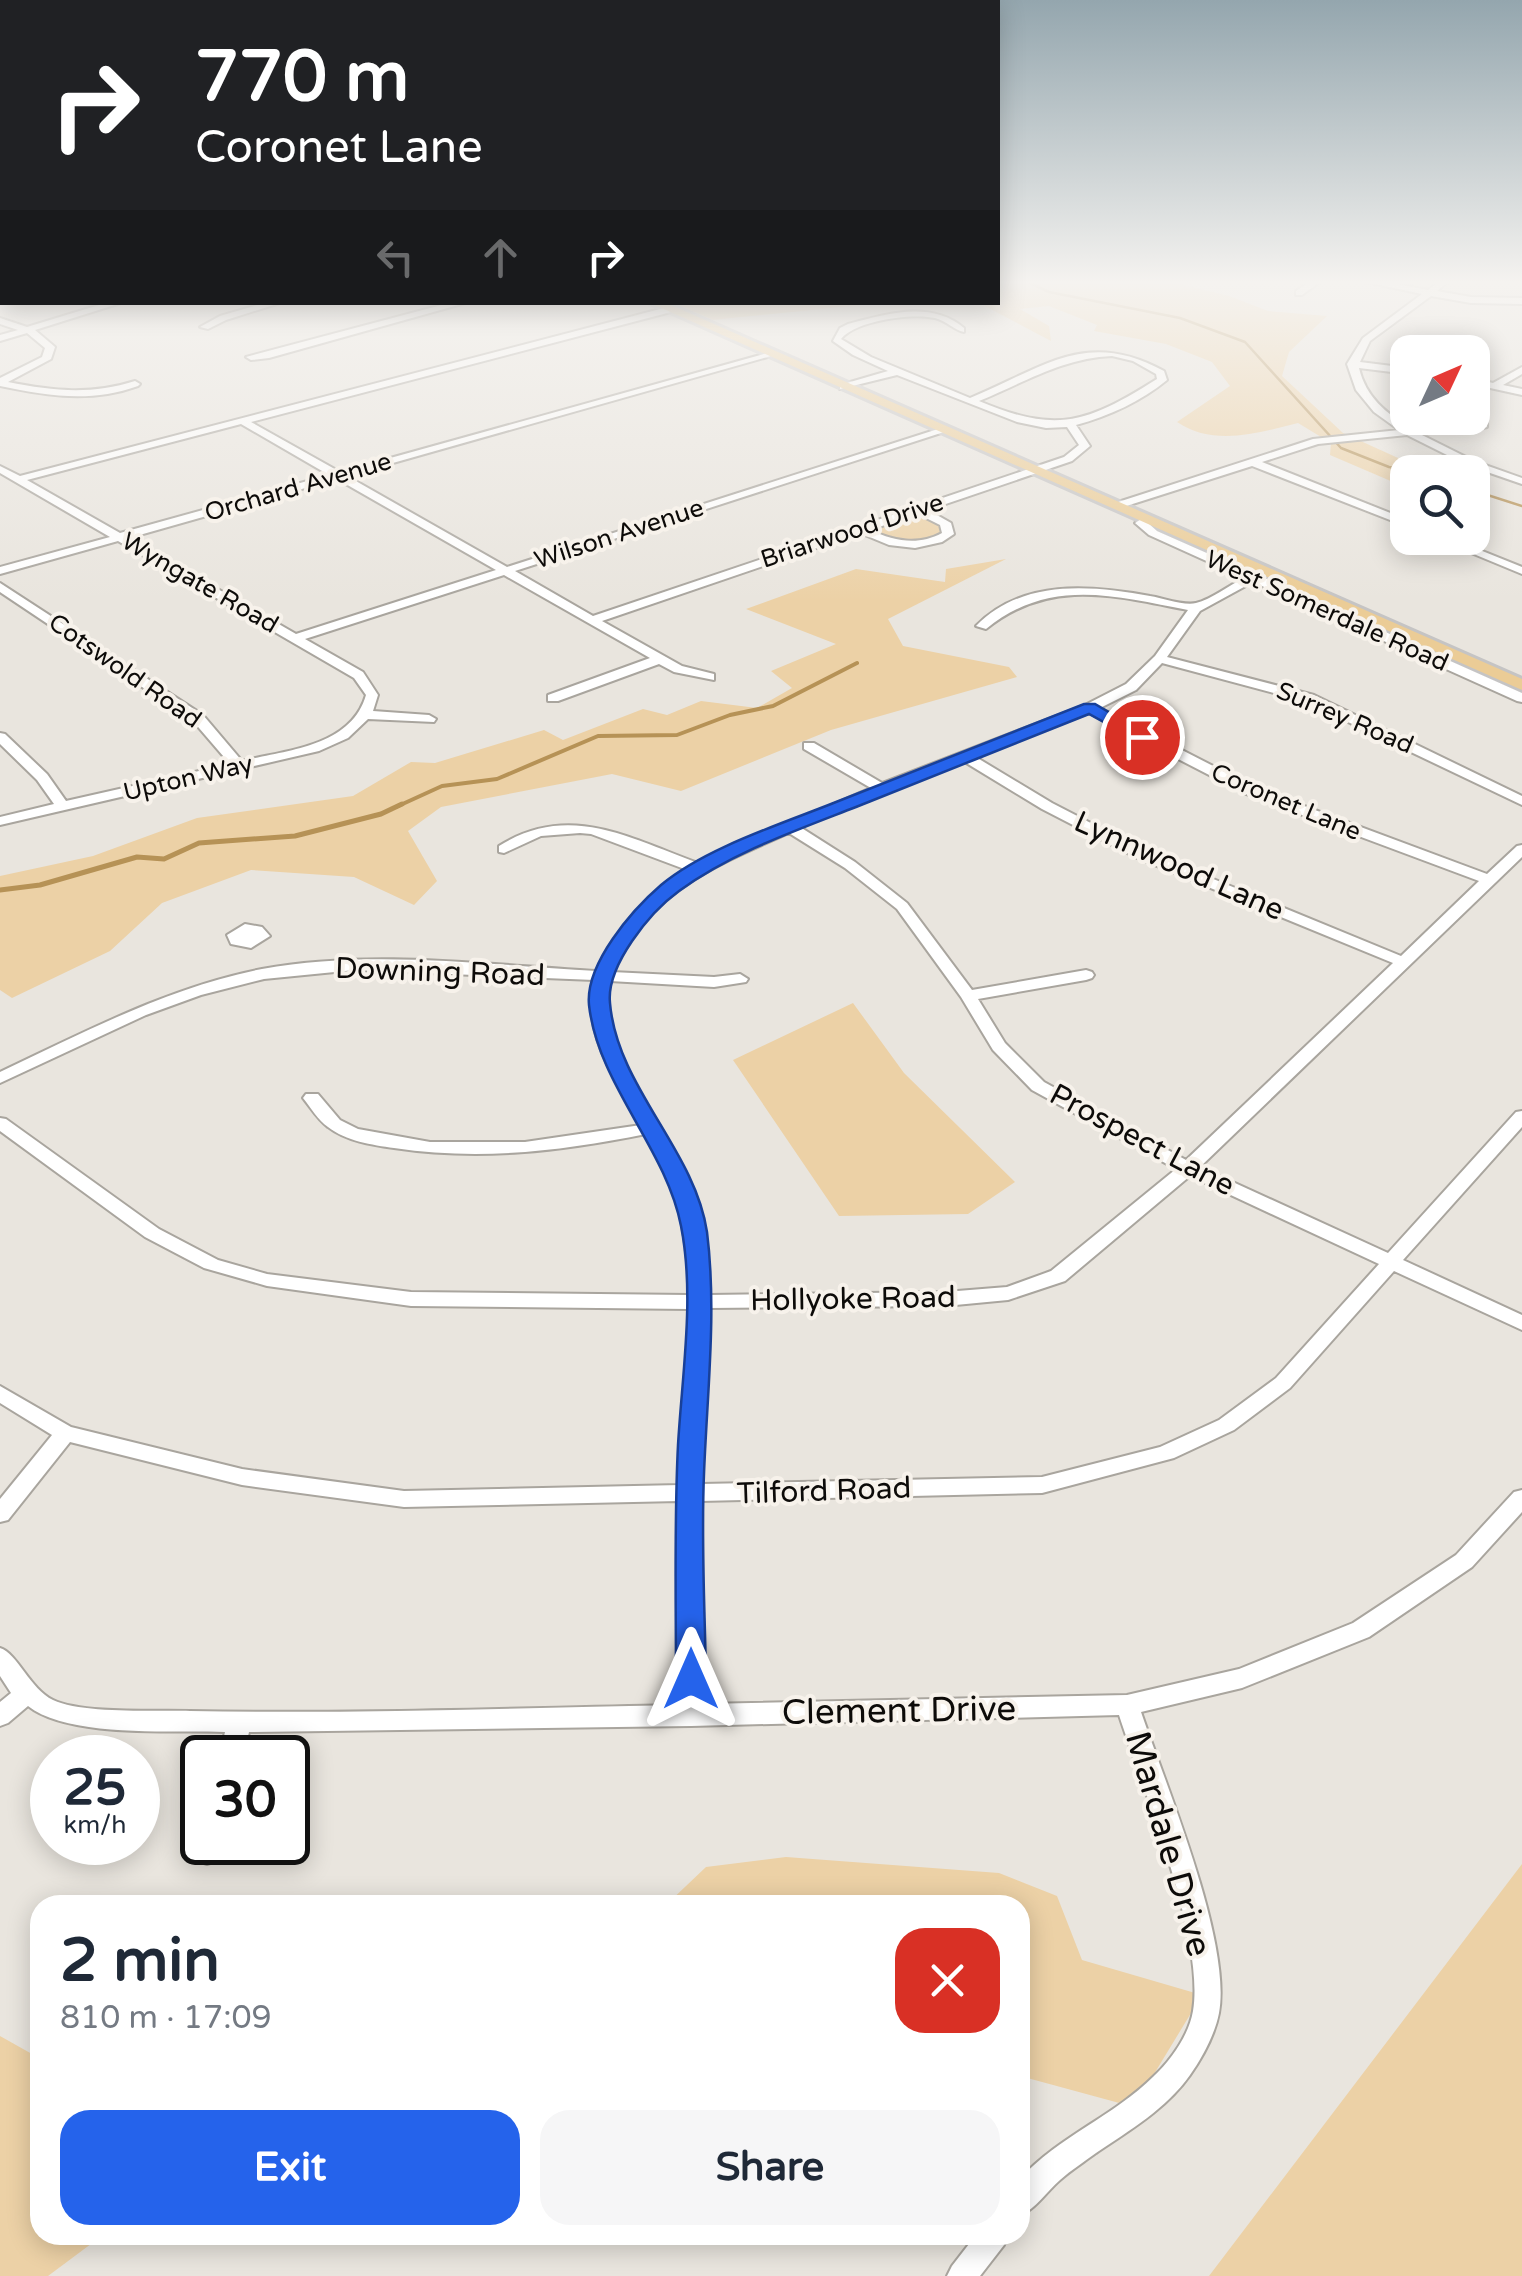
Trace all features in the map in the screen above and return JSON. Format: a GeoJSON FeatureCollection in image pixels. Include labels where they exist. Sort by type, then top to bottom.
{"type":"FeatureCollection","features":[{"type":"Feature","properties":{"kind":"main road","name":"West Somerdale Road"},"geometry":{"type":"LineString","coordinates":[[846,388],[1146,519],[1259,574],[1522,685]]}},
{"type":"Feature","properties":{"kind":"street"},"geometry":{"type":"LineString","coordinates":[[28,388],[74,397],[121,388]]}},
{"type":"Feature","properties":{"kind":"street"},"geometry":{"type":"LineString","coordinates":[[20,479],[368,388]]}},
{"type":"Feature","properties":{"kind":"street","name":"Orchard Avenue"},"geometry":{"type":"LineString","coordinates":[[0,570],[647,388]]}},
{"type":"Feature","properties":{"kind":"street"},"geometry":{"type":"LineString","coordinates":[[939,388],[1025,422],[1071,425],[1124,408],[1151,388]]}},
{"type":"Feature","properties":{"kind":"street"},"geometry":{"type":"LineString","coordinates":[[972,402],[1003,388]]}},
{"type":"Feature","properties":{"kind":"street"},"geometry":{"type":"LineString","coordinates":[[1362,388],[1390,418]]}},
{"type":"Feature","properties":{"kind":"street"},"geometry":{"type":"LineString","coordinates":[[242,421],[678,669],[710,678]]}},
{"type":"Feature","properties":{"kind":"street","name":"Briarwood Drive"},"geometry":{"type":"LineString","coordinates":[[592,620],[1082,452],[1085,446],[1071,425]]}},
{"type":"Feature","properties":{"kind":"street","name":"Wilson Avenue"},"geometry":{"type":"LineString","coordinates":[[295,638],[942,430]]}},
{"type":"Feature","properties":{"kind":"street"},"geometry":{"type":"LineString","coordinates":[[1116,506],[1316,441],[1390,432]]}},
{"type":"Feature","properties":{"kind":"street"},"geometry":{"type":"LineString","coordinates":[[1413,435],[1469,464],[1522,481]]}},
{"type":"Feature","properties":{"kind":"street"},"geometry":{"type":"LineString","coordinates":[[1252,462],[1390,517]]}},
{"type":"Feature","properties":{"kind":"street","name":"Wyngate Road"},"geometry":{"type":"LineString","coordinates":[[0,469],[367,682],[372,695],[366,715]]}},
{"type":"Feature","properties":{"kind":"street"},"geometry":{"type":"LineString","coordinates":[[860,529],[877,538],[906,544],[935,541],[948,534],[945,523],[918,510]]}},
{"type":"Feature","properties":{"kind":"street"},"geometry":{"type":"LineString","coordinates":[[1484,555],[1522,570]]}},
{"type":"Feature","properties":{"kind":"street"},"geometry":{"type":"LineString","coordinates":[[691,1716],[690,1494],[698,1303],[694,1231],[686,1196],[612,1050],[599,1003],[602,978],[622,941],[668,890],[699,868],[790,826],[1090,708],[1131,687],[1159,660],[1196,608],[1259,574]]}},
{"type":"Feature","properties":{"kind":"street","name":"West Somerdale Road"},"geometry":{"type":"LineString","coordinates":[[1259,574],[1522,698]]}},
{"type":"Feature","properties":{"kind":"street","name":"Cotswold Road"},"geometry":{"type":"LineString","coordinates":[[0,586],[198,718],[239,766]]}},
{"type":"Feature","properties":{"kind":"street"},"geometry":{"type":"LineString","coordinates":[[982,626],[1006,606],[1050,592],[1090,592],[1196,608]]}},
{"type":"Feature","properties":{"kind":"street"},"geometry":{"type":"LineString","coordinates":[[553,698],[660,659]]}},
{"type":"Feature","properties":{"kind":"street","name":"Surrey Road"},"geometry":{"type":"LineString","coordinates":[[1159,660],[1309,698],[1522,801]]}},
{"type":"Feature","properties":{"kind":"street","name":"Coronet Lane"},"geometry":{"type":"LineString","coordinates":[[1090,708],[1251,791],[1489,880]]}},
{"type":"Feature","properties":{"kind":"street"},"geometry":{"type":"LineString","coordinates":[[366,715],[429,718]]}},
{"type":"Feature","properties":{"kind":"street","name":"Upton Way"},"geometry":{"type":"LineString","coordinates":[[0,821],[330,742],[366,715]]}},
{"type":"Feature","properties":{"kind":"street"},"geometry":{"type":"LineString","coordinates":[[0,737],[42,777],[62,806]]}},
{"type":"Feature","properties":{"kind":"street"},"geometry":{"type":"LineString","coordinates":[[808,746],[883,789]]}},
{"type":"Feature","properties":{"kind":"street","name":"Lynnwood Lane"},"geometry":{"type":"LineString","coordinates":[[964,756],[1047,806],[1140,854],[1401,961]]}},
{"type":"Feature","properties":{"kind":"street","name":"Prospect Lane"},"geometry":{"type":"LineString","coordinates":[[790,826],[902,906],[1000,1046],[1038,1086],[1188,1168],[1522,1323]]}},
{"type":"Feature","properties":{"kind":"street"},"geometry":{"type":"LineString","coordinates":[[504,849],[520,838],[551,827],[576,827],[699,868]]}},
{"type":"Feature","properties":{"kind":"street","name":"Hollyoke Road"},"geometry":{"type":"LineString","coordinates":[[0,1123],[152,1233],[211,1264],[267,1280],[411,1299],[698,1303],[945,1299],[1008,1293],[1058,1276],[1188,1168],[1522,849]]}},
{"type":"Feature","properties":{"kind":"street"},"geometry":{"type":"LineString","coordinates":[[251,944],[262,974]]}},
{"type":"Feature","properties":{"kind":"street","name":"Downing Road"},"geometry":{"type":"LineString","coordinates":[[0,1078],[140,1012],[262,974],[356,965],[602,978],[714,982],[740,979]]}},
{"type":"Feature","properties":{"kind":"street"},"geometry":{"type":"LineString","coordinates":[[968,996],[1086,974]]}},
{"type":"Feature","properties":{"kind":"street"},"geometry":{"type":"LineString","coordinates":[[312,1098],[336,1125],[368,1138],[430,1149],[488,1152],[552,1147],[652,1128]]}},
{"type":"Feature","properties":{"kind":"street","name":"Tilford Road"},"geometry":{"type":"LineString","coordinates":[[0,1394],[65,1433],[242,1476],[404,1499],[1042,1485],[1137,1461],[1205,1437],[1250,1409],[1283,1383],[1522,1116]]}},
{"type":"Feature","properties":{"kind":"street"},"geometry":{"type":"LineString","coordinates":[[0,1514],[65,1433]]}},
{"type":"Feature","properties":{"kind":"street","name":"Clement Drive"},"geometry":{"type":"LineString","coordinates":[[0,1656],[27,1693],[48,1708],[101,1720],[691,1716],[1127,1705],[1242,1678],[1361,1630],[1464,1561],[1522,1498]]}},
{"type":"Feature","properties":{"kind":"street"},"geometry":{"type":"LineString","coordinates":[[0,1716],[27,1693]]}},
{"type":"Feature","properties":{"kind":"street","name":"Mardale Drive"},"geometry":{"type":"LineString","coordinates":[[1030,2188],[1038,2177],[1159,2090],[1186,2056],[1207,2012],[1206,1952],[1127,1705]]}},
{"type":"Feature","properties":{"kind":"street"},"geometry":{"type":"LineString","coordinates":[[236,1735],[240,1722]]}},
{"type":"Feature","properties":{"kind":"street"},"geometry":{"type":"LineString","coordinates":[[962,2276],[986,2245]]}},
{"type":"Feature","properties":{"kind":"shaded area"},"geometry":{"type":"Polygon","coordinates":[[[1227,388],[1295,388],[1343,433],[1392,455],[1390,481],[1330,455],[1331,443],[1298,423],[1236,436],[1191,430],[1177,422],[1227,388]]]}},
{"type":"Feature","properties":{"kind":"shaded area"},"geometry":{"type":"Polygon","coordinates":[[[919,510],[945,523],[948,534],[907,544],[861,529],[919,510]]]}},
{"type":"Feature","properties":{"kind":"shaded area"},"geometry":{"type":"Polygon","coordinates":[[[1006,559],[888,619],[903,646],[1009,667],[1017,677],[831,730],[681,791],[612,774],[441,807],[408,831],[437,881],[414,905],[354,877],[251,870],[162,903],[110,951],[12,998],[0,990],[0,876],[93,856],[197,818],[353,796],[411,762],[435,763],[544,730],[563,740],[643,709],[667,715],[701,701],[757,708],[792,688],[771,671],[836,644],[746,609],[856,569],[945,582],[946,569],[1006,559]]]}},
{"type":"Feature","properties":{"kind":"shaded area"},"geometry":{"type":"Polygon","coordinates":[[[853,1003],[904,1073],[1015,1182],[968,1214],[839,1216],[733,1060],[853,1003]]]}},
{"type":"Feature","properties":{"kind":"shaded area"},"geometry":{"type":"Polygon","coordinates":[[[786,1857],[999,1873],[1057,1896],[1082,1960],[1202,1995],[1134,2107],[1030,2079],[1030,1895],[677,1895],[706,1867],[786,1857]]]}},
{"type":"Feature","properties":{"kind":"shaded area"},"geometry":{"type":"Polygon","coordinates":[[[1522,1864],[1522,2276],[1209,2276],[1522,1864]]]}},
{"type":"Feature","properties":{"kind":"shaded area"},"geometry":{"type":"Polygon","coordinates":[[[0,2036],[30,2053],[30,2245],[90,2245],[48,2276],[0,2276],[0,2036]]]}},
{"type":"Feature","properties":{"kind":"waterway"},"geometry":{"type":"LineString","coordinates":[[1287,388],[1341,448],[1390,467]]}},
{"type":"Feature","properties":{"kind":"waterway"},"geometry":{"type":"LineString","coordinates":[[1490,496],[1522,506]]}},
{"type":"Feature","properties":{"kind":"waterway"},"geometry":{"type":"LineString","coordinates":[[396,807],[442,786],[497,779],[598,736],[677,735],[730,715],[773,706],[857,663]]}},
{"type":"Feature","properties":{"kind":"waterway"},"geometry":{"type":"LineString","coordinates":[[0,890],[40,885],[137,857],[164,859],[199,843],[295,836],[381,814],[402,804]]}},
{"type":"Feature","properties":{"kind":"route"},"geometry":{"type":"LineString","coordinates":[[691,1679],[690,1494],[698,1303],[694,1231],[686,1196],[612,1050],[599,1003],[602,978],[609,963],[622,941],[668,890],[699,868],[790,826],[1090,708],[1142,737]]}}]}
